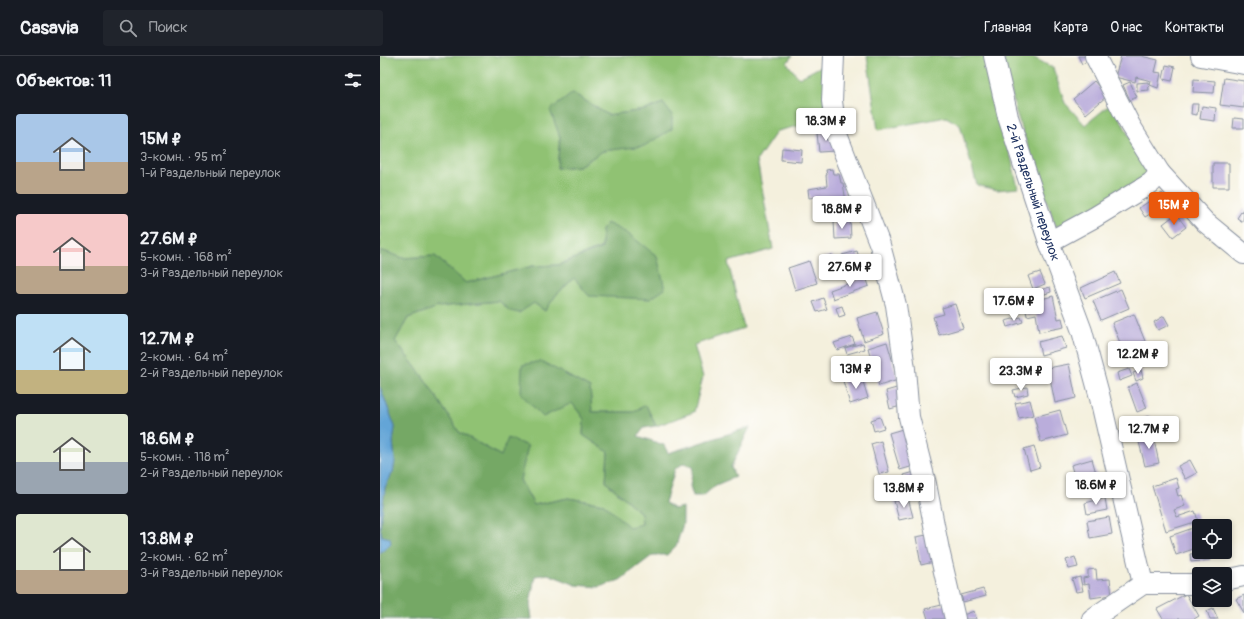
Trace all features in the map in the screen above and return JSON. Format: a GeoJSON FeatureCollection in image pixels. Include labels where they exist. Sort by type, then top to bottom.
{"type":"FeatureCollection","features":[{"type":"Feature","properties":{"kind":"street"},"geometry":{"type":"LineString","coordinates":[[834,56],[832,101],[836,132],[880,245],[896,305],[905,369],[909,417],[926,484],[940,557],[955,619]]}},
{"type":"Feature","properties":{"kind":"street","name":"2-й Раздельный переулок"},"geometry":{"type":"LineString","coordinates":[[994,56],[1008,118],[1049,242],[1082,331],[1143,584]]}},
{"type":"Feature","properties":{"kind":"street"},"geometry":{"type":"LineString","coordinates":[[1095,56],[1130,125],[1160,173],[1205,222],[1244,254]]}},
{"type":"Feature","properties":{"kind":"street"},"geometry":{"type":"LineString","coordinates":[[1201,56],[1244,64]]}},
{"type":"Feature","properties":{"kind":"street"},"geometry":{"type":"LineString","coordinates":[[1049,242],[1095,217],[1151,183],[1160,173]]}},
{"type":"Feature","properties":{"kind":"street"},"geometry":{"type":"LineString","coordinates":[[1232,579],[1244,576]]}},
{"type":"Feature","properties":{"kind":"street"},"geometry":{"type":"LineString","coordinates":[[1092,619],[1100,615],[1143,584],[1192,584]]}},
{"type":"Feature","properties":{"kind":"green space"},"geometry":{"type":"Polygon","coordinates":[[[380,56],[792,56],[787,63],[799,78],[829,62],[827,119],[777,131],[757,160],[773,249],[728,262],[744,328],[694,345],[703,377],[694,412],[656,426],[646,406],[632,412],[592,412],[590,388],[566,375],[572,402],[584,419],[583,435],[608,451],[606,482],[641,513],[642,525],[629,528],[604,504],[568,498],[534,505],[520,480],[527,446],[501,456],[459,432],[424,378],[395,341],[408,318],[438,307],[499,301],[510,311],[534,303],[545,311],[556,295],[574,278],[650,299],[602,230],[602,247],[558,265],[533,266],[466,283],[435,256],[403,258],[380,250],[380,56]],[[573,93],[560,137],[557,168],[579,166],[603,151],[644,145],[663,103],[646,110],[608,115],[573,93]]]}},
{"type":"Feature","properties":{"kind":"green space"},"geometry":{"type":"Polygon","coordinates":[[[867,56],[988,56],[1018,188],[997,190],[977,185],[960,125],[946,117],[878,130],[867,56]]]}},
{"type":"Feature","properties":{"kind":"green space"},"geometry":{"type":"Polygon","coordinates":[[[1003,56],[1031,56],[1053,68],[1065,103],[1085,125],[1112,103],[1149,174],[1127,191],[1056,227],[1016,112],[1003,56]]]}},
{"type":"Feature","properties":{"kind":"green space"},"geometry":{"type":"Polygon","coordinates":[[[573,93],[608,115],[646,110],[663,103],[672,115],[672,129],[644,146],[603,151],[579,166],[557,168],[560,137],[550,110],[573,93]]]}},
{"type":"Feature","properties":{"kind":"green space"},"geometry":{"type":"Polygon","coordinates":[[[607,223],[627,233],[657,256],[665,289],[650,299],[589,296],[574,278],[556,295],[545,311],[534,303],[519,313],[510,311],[499,301],[438,307],[408,318],[395,341],[424,378],[459,432],[501,456],[508,438],[528,446],[520,480],[534,505],[568,498],[604,504],[629,527],[642,524],[641,513],[606,482],[608,452],[583,435],[584,419],[572,403],[543,417],[521,394],[522,365],[541,361],[590,388],[592,412],[632,412],[646,405],[656,426],[644,428],[638,436],[664,445],[668,453],[750,427],[731,467],[735,477],[716,485],[703,496],[693,496],[690,486],[693,467],[684,463],[675,469],[665,503],[674,509],[683,507],[683,524],[676,546],[667,555],[653,555],[620,580],[599,587],[576,585],[548,574],[535,576],[530,604],[532,619],[381,619],[380,553],[391,544],[382,536],[380,527],[385,487],[393,472],[395,460],[393,442],[395,427],[380,387],[380,250],[403,258],[435,256],[466,283],[533,266],[558,265],[602,248],[602,230],[607,223]]]}},
{"type":"Feature","properties":{"kind":"water"},"geometry":{"type":"Polygon","coordinates":[[[380,387],[395,427],[393,442],[395,461],[393,472],[385,487],[380,527],[380,387]]]}},
{"type":"Feature","properties":{"kind":"water"},"geometry":{"type":"Polygon","coordinates":[[[380,527],[382,536],[390,538],[391,544],[380,553],[380,527]]]}},
{"type":"Feature","properties":{"kind":"building"},"geometry":{"type":"Polygon","coordinates":[[[1078,56],[1088,56],[1090,60],[1082,64],[1078,56]]]}},
{"type":"Feature","properties":{"kind":"building"},"geometry":{"type":"Polygon","coordinates":[[[1121,56],[1141,56],[1158,60],[1155,72],[1161,73],[1158,88],[1150,85],[1151,81],[1136,77],[1135,82],[1115,77],[1121,56]]]}},
{"type":"Feature","properties":{"kind":"building"},"geometry":{"type":"Polygon","coordinates":[[[1166,65],[1175,67],[1172,81],[1163,79],[1166,65]]]}},
{"type":"Feature","properties":{"kind":"building"},"geometry":{"type":"Polygon","coordinates":[[[1224,78],[1244,81],[1244,108],[1220,105],[1224,78]]]}},
{"type":"Feature","properties":{"kind":"building"},"geometry":{"type":"Polygon","coordinates":[[[1194,79],[1215,81],[1214,93],[1193,92],[1194,79]]]}},
{"type":"Feature","properties":{"kind":"building"},"geometry":{"type":"Polygon","coordinates":[[[1094,81],[1107,96],[1086,114],[1073,99],[1094,81]]]}},
{"type":"Feature","properties":{"kind":"building"},"geometry":{"type":"Polygon","coordinates":[[[1130,82],[1137,97],[1130,100],[1123,85],[1130,82]]]}},
{"type":"Feature","properties":{"kind":"building"},"geometry":{"type":"Polygon","coordinates":[[[1148,82],[1149,90],[1137,91],[1137,83],[1148,82]]]}},
{"type":"Feature","properties":{"kind":"building"},"geometry":{"type":"Polygon","coordinates":[[[1192,104],[1198,104],[1197,115],[1191,114],[1192,104]]]}},
{"type":"Feature","properties":{"kind":"building"},"geometry":{"type":"Polygon","coordinates":[[[1202,106],[1216,108],[1215,121],[1200,119],[1202,106]]]}},
{"type":"Feature","properties":{"kind":"building"},"geometry":{"type":"Polygon","coordinates":[[[1234,118],[1244,119],[1244,128],[1233,128],[1234,118]]]}},
{"type":"Feature","properties":{"kind":"building"},"geometry":{"type":"Polygon","coordinates":[[[832,131],[835,151],[819,152],[817,133],[832,131]]]}},
{"type":"Feature","properties":{"kind":"building"},"geometry":{"type":"Polygon","coordinates":[[[782,148],[802,150],[801,162],[781,160],[782,148]]]}},
{"type":"Feature","properties":{"kind":"building"},"geometry":{"type":"Polygon","coordinates":[[[1213,163],[1229,163],[1229,187],[1213,187],[1213,163]]]}},
{"type":"Feature","properties":{"kind":"building"},"geometry":{"type":"Polygon","coordinates":[[[832,169],[833,174],[839,174],[841,183],[843,183],[846,202],[840,202],[841,209],[836,210],[835,203],[825,204],[825,201],[818,202],[817,197],[809,198],[808,189],[827,186],[826,170],[832,169]]]}},
{"type":"Feature","properties":{"kind":"building"},"geometry":{"type":"Polygon","coordinates":[[[1162,193],[1168,203],[1145,217],[1139,208],[1162,193]]]}},
{"type":"Feature","properties":{"kind":"building"},"geometry":{"type":"Polygon","coordinates":[[[1243,209],[1244,210],[1243,222],[1237,218],[1243,209]]]}},
{"type":"Feature","properties":{"kind":"building"},"geometry":{"type":"Polygon","coordinates":[[[1176,214],[1186,227],[1173,237],[1163,224],[1176,214]]]}},
{"type":"Feature","properties":{"kind":"building"},"geometry":{"type":"Polygon","coordinates":[[[850,220],[851,238],[835,239],[834,221],[850,220]]]}},
{"type":"Feature","properties":{"kind":"building"},"geometry":{"type":"Polygon","coordinates":[[[857,251],[862,268],[847,272],[842,255],[857,251]]]}},
{"type":"Feature","properties":{"kind":"building"},"geometry":{"type":"Polygon","coordinates":[[[832,255],[836,267],[827,270],[823,258],[832,255]]]}},
{"type":"Feature","properties":{"kind":"building"},"geometry":{"type":"Polygon","coordinates":[[[809,261],[817,283],[795,290],[788,268],[809,261]]]}},
{"type":"Feature","properties":{"kind":"building"},"geometry":{"type":"Polygon","coordinates":[[[1040,272],[1045,284],[1033,289],[1028,276],[1040,272]]]}},
{"type":"Feature","properties":{"kind":"building"},"geometry":{"type":"Polygon","coordinates":[[[1115,272],[1120,283],[1085,298],[1081,288],[1115,272]]]}},
{"type":"Feature","properties":{"kind":"building"},"geometry":{"type":"Polygon","coordinates":[[[866,277],[869,286],[833,299],[830,290],[866,277]]]}},
{"type":"Feature","properties":{"kind":"building"},"geometry":{"type":"Polygon","coordinates":[[[1050,287],[1051,292],[1036,297],[1034,292],[1050,287]]]}},
{"type":"Feature","properties":{"kind":"building"},"geometry":{"type":"Polygon","coordinates":[[[1121,289],[1129,308],[1101,320],[1093,301],[1121,289]]]}},
{"type":"Feature","properties":{"kind":"building"},"geometry":{"type":"Polygon","coordinates":[[[1053,296],[1058,319],[1062,318],[1064,327],[1039,332],[1036,314],[1027,316],[1025,305],[1038,303],[1037,300],[1053,296]]]}},
{"type":"Feature","properties":{"kind":"building"},"geometry":{"type":"Polygon","coordinates":[[[823,298],[827,309],[817,312],[813,302],[823,298]]]}},
{"type":"Feature","properties":{"kind":"building"},"geometry":{"type":"Polygon","coordinates":[[[955,304],[963,328],[939,335],[933,317],[944,314],[942,308],[955,304]]]}},
{"type":"Feature","properties":{"kind":"building"},"geometry":{"type":"Polygon","coordinates":[[[842,306],[845,315],[839,317],[836,308],[842,306]]]}},
{"type":"Feature","properties":{"kind":"building"},"geometry":{"type":"Polygon","coordinates":[[[877,312],[884,334],[864,341],[857,318],[877,312]]]}},
{"type":"Feature","properties":{"kind":"building"},"geometry":{"type":"Polygon","coordinates":[[[1134,314],[1145,341],[1123,350],[1112,323],[1134,314]]]}},
{"type":"Feature","properties":{"kind":"building"},"geometry":{"type":"Polygon","coordinates":[[[1164,316],[1169,325],[1158,330],[1154,322],[1164,316]]]}},
{"type":"Feature","properties":{"kind":"building"},"geometry":{"type":"Polygon","coordinates":[[[1021,317],[1023,322],[1007,327],[1005,321],[1021,317]]]}},
{"type":"Feature","properties":{"kind":"building"},"geometry":{"type":"Polygon","coordinates":[[[1062,336],[1066,348],[1041,355],[1038,342],[1062,336]]]}},
{"type":"Feature","properties":{"kind":"building"},"geometry":{"type":"Polygon","coordinates":[[[852,337],[855,344],[837,350],[834,343],[852,337]]]}},
{"type":"Feature","properties":{"kind":"building"},"geometry":{"type":"Polygon","coordinates":[[[887,342],[898,380],[879,386],[868,348],[887,342]]]}},
{"type":"Feature","properties":{"kind":"building"},"geometry":{"type":"Polygon","coordinates":[[[863,343],[865,349],[847,354],[845,348],[863,343]]]}},
{"type":"Feature","properties":{"kind":"building"},"geometry":{"type":"Polygon","coordinates":[[[1069,364],[1076,398],[1055,403],[1048,368],[1069,364]]]}},
{"type":"Feature","properties":{"kind":"building"},"geometry":{"type":"Polygon","coordinates":[[[1028,368],[1031,380],[1022,383],[1019,370],[1028,368]]]}},
{"type":"Feature","properties":{"kind":"building"},"geometry":{"type":"Polygon","coordinates":[[[1129,369],[1132,376],[1119,381],[1117,373],[1129,369]]]}},
{"type":"Feature","properties":{"kind":"building"},"geometry":{"type":"Polygon","coordinates":[[[1141,370],[1143,378],[1136,381],[1133,373],[1141,370]]]}},
{"type":"Feature","properties":{"kind":"building"},"geometry":{"type":"Polygon","coordinates":[[[861,375],[868,398],[850,404],[843,381],[861,375]]]}},
{"type":"Feature","properties":{"kind":"building"},"geometry":{"type":"Polygon","coordinates":[[[1137,383],[1147,408],[1137,412],[1128,387],[1137,383]]]}},
{"type":"Feature","properties":{"kind":"building"},"geometry":{"type":"Polygon","coordinates":[[[900,387],[904,405],[890,409],[886,391],[900,387]]]}},
{"type":"Feature","properties":{"kind":"building"},"geometry":{"type":"Polygon","coordinates":[[[1027,387],[1028,394],[1015,397],[1013,390],[1027,387]]]}},
{"type":"Feature","properties":{"kind":"building"},"geometry":{"type":"Polygon","coordinates":[[[1030,400],[1034,415],[1019,418],[1015,403],[1030,400]]]}},
{"type":"Feature","properties":{"kind":"building"},"geometry":{"type":"Polygon","coordinates":[[[1060,410],[1067,435],[1041,442],[1034,417],[1060,410]]]}},
{"type":"Feature","properties":{"kind":"building"},"geometry":{"type":"Polygon","coordinates":[[[1150,416],[1153,426],[1134,433],[1130,423],[1150,416]]]}},
{"type":"Feature","properties":{"kind":"building"},"geometry":{"type":"Polygon","coordinates":[[[880,417],[884,428],[874,431],[871,420],[880,417]]]}},
{"type":"Feature","properties":{"kind":"building"},"geometry":{"type":"Polygon","coordinates":[[[906,428],[917,465],[900,470],[889,433],[906,428]]]}},
{"type":"Feature","properties":{"kind":"building"},"geometry":{"type":"Polygon","coordinates":[[[1153,435],[1159,463],[1145,466],[1138,438],[1153,435]]]}},
{"type":"Feature","properties":{"kind":"building"},"geometry":{"type":"Polygon","coordinates":[[[881,441],[889,472],[879,474],[871,444],[881,441]]]}},
{"type":"Feature","properties":{"kind":"building"},"geometry":{"type":"Polygon","coordinates":[[[1034,446],[1040,467],[1030,470],[1024,449],[1034,446]]]}},
{"type":"Feature","properties":{"kind":"building"},"geometry":{"type":"Polygon","coordinates":[[[1092,459],[1100,487],[1079,493],[1071,465],[1092,459]]]}},
{"type":"Feature","properties":{"kind":"building"},"geometry":{"type":"Polygon","coordinates":[[[1190,460],[1197,473],[1185,479],[1178,466],[1190,460]]]}},
{"type":"Feature","properties":{"kind":"building"},"geometry":{"type":"Polygon","coordinates":[[[918,471],[920,479],[906,483],[904,475],[918,471]]]}},
{"type":"Feature","properties":{"kind":"building"},"geometry":{"type":"Polygon","coordinates":[[[1176,478],[1179,488],[1176,489],[1178,496],[1181,495],[1185,506],[1174,510],[1177,517],[1195,511],[1197,519],[1192,519],[1192,523],[1166,531],[1152,486],[1176,478]]]}},
{"type":"Feature","properties":{"kind":"building"},"geometry":{"type":"Polygon","coordinates":[[[908,498],[913,517],[899,520],[894,501],[908,498]]]}},
{"type":"Feature","properties":{"kind":"building"},"geometry":{"type":"Polygon","coordinates":[[[1105,498],[1107,510],[1087,514],[1085,503],[1105,498]]]}},
{"type":"Feature","properties":{"kind":"building"},"geometry":{"type":"Polygon","coordinates":[[[1109,517],[1112,534],[1090,538],[1087,521],[1109,517]]]}},
{"type":"Feature","properties":{"kind":"building"},"geometry":{"type":"Polygon","coordinates":[[[1192,528],[1192,549],[1176,555],[1170,536],[1192,528]]]}},
{"type":"Feature","properties":{"kind":"building"},"geometry":{"type":"Polygon","coordinates":[[[932,534],[938,561],[921,565],[916,537],[932,534]]]}},
{"type":"Feature","properties":{"kind":"building"},"geometry":{"type":"Polygon","coordinates":[[[1190,554],[1192,554],[1192,559],[1210,560],[1191,562],[1190,554]]]}},
{"type":"Feature","properties":{"kind":"building"},"geometry":{"type":"Polygon","coordinates":[[[1075,557],[1078,567],[1069,569],[1066,560],[1075,557]]]}},
{"type":"Feature","properties":{"kind":"building"},"geometry":{"type":"Polygon","coordinates":[[[1096,569],[1097,580],[1110,579],[1112,595],[1091,598],[1089,584],[1084,585],[1083,578],[1088,577],[1088,570],[1096,569]]]}},
{"type":"Feature","properties":{"kind":"building"},"geometry":{"type":"Polygon","coordinates":[[[1080,577],[1083,591],[1076,592],[1072,579],[1080,577]]]}},
{"type":"Feature","properties":{"kind":"building"},"geometry":{"type":"Polygon","coordinates":[[[983,589],[986,596],[963,602],[961,595],[983,589]]]}},
{"type":"Feature","properties":{"kind":"building"},"geometry":{"type":"Polygon","coordinates":[[[1186,594],[1192,607],[1194,607],[1199,616],[1194,619],[1163,619],[1157,609],[1186,594]]]}},
{"type":"Feature","properties":{"kind":"building"},"geometry":{"type":"Polygon","coordinates":[[[1244,595],[1244,613],[1236,599],[1244,595]]]}},
{"type":"Feature","properties":{"kind":"building"},"geometry":{"type":"Polygon","coordinates":[[[946,604],[950,619],[928,619],[925,609],[946,604]]]}},
{"type":"Feature","properties":{"kind":"building"},"geometry":{"type":"Polygon","coordinates":[[[1213,608],[1218,619],[1210,619],[1207,611],[1213,608]]]}},
{"type":"Feature","properties":{"kind":"building"},"geometry":{"type":"Polygon","coordinates":[[[974,611],[976,619],[964,619],[963,615],[974,611]]]}}]}
